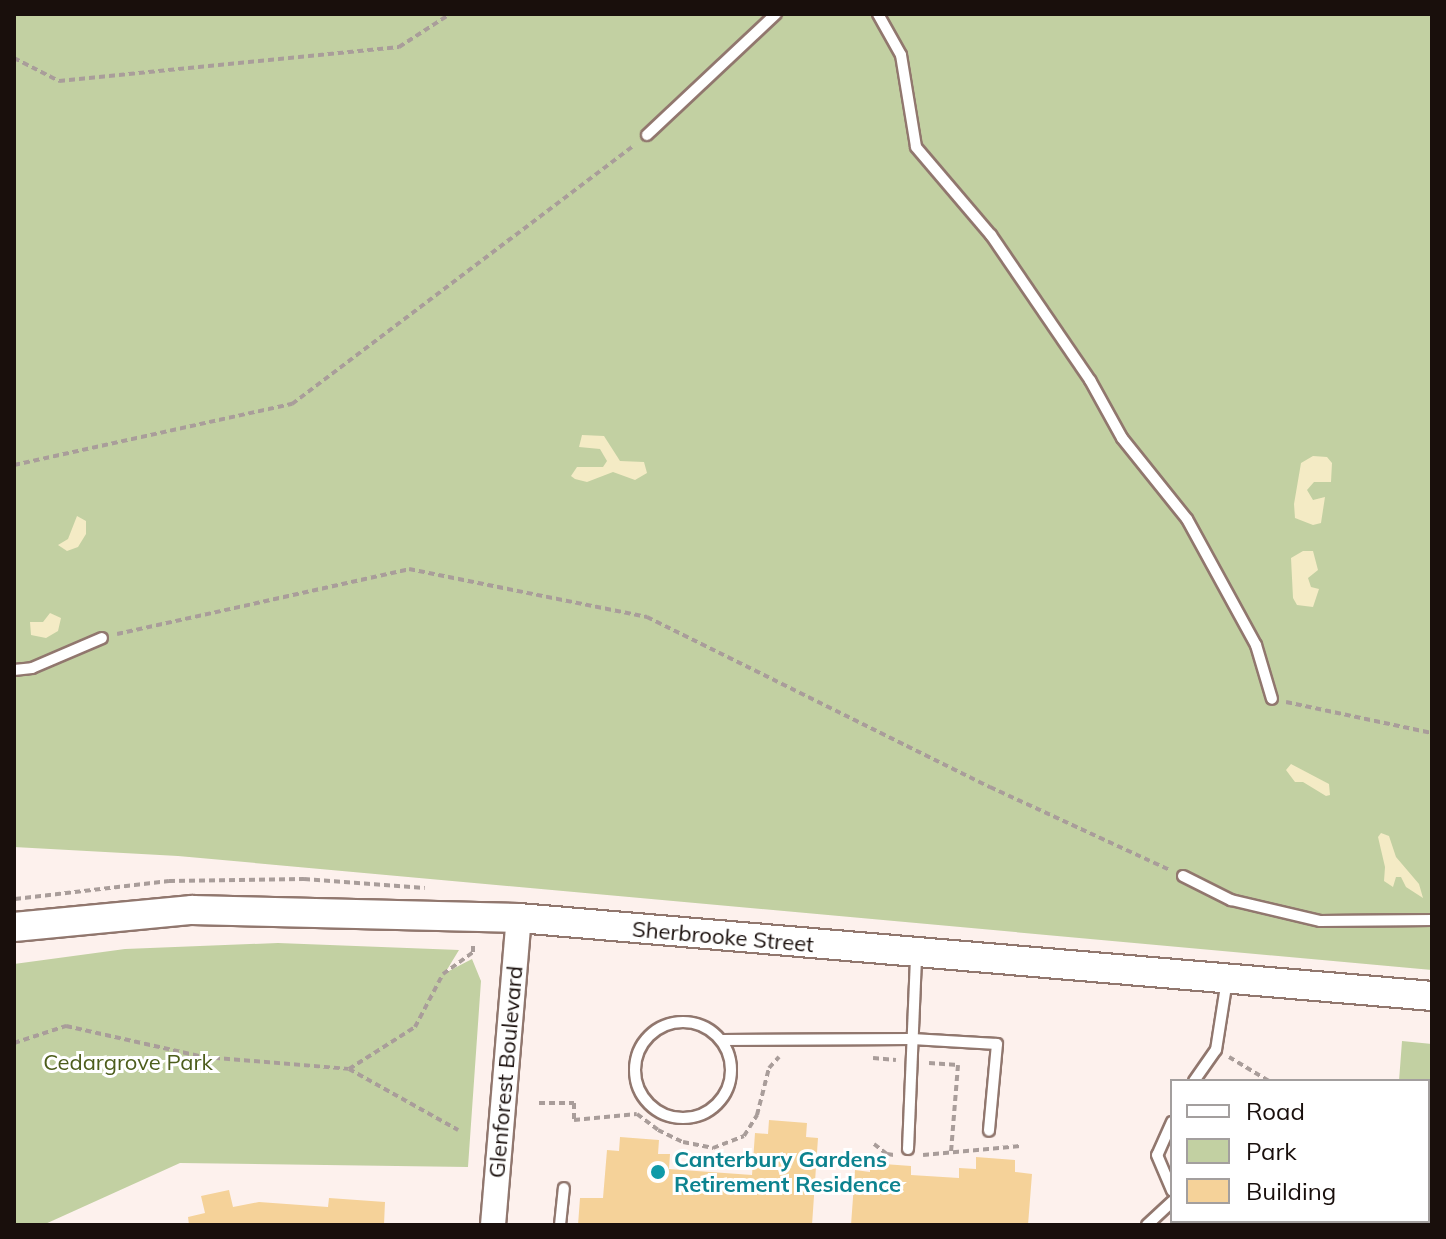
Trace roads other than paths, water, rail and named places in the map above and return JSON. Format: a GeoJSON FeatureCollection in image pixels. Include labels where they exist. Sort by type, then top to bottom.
{"type":"FeatureCollection","features":[{"type":"Feature","properties":{"kind":"main road","name":"Sherbrooke Street"},"geometry":{"type":"LineString","coordinates":[[14,927],[192,910],[519,918],[1432,996]]}},
{"type":"Feature","properties":{"kind":"street","name":"Glenforest Boulevard"},"geometry":{"type":"LineString","coordinates":[[493,1225],[519,918]]}},
{"type":"Feature","properties":{"kind":"lane"},"geometry":{"type":"LineString","coordinates":[[647,135],[776,14]]}},
{"type":"Feature","properties":{"kind":"lane"},"geometry":{"type":"LineString","coordinates":[[878,14],[901,55],[916,147],[991,235],[1090,380],[1122,438],[1187,519],[1256,645],[1272,699]]}},
{"type":"Feature","properties":{"kind":"lane"},"geometry":{"type":"LineString","coordinates":[[14,670],[32,668],[102,638]]}},
{"type":"Feature","properties":{"kind":"lane"},"geometry":{"type":"LineString","coordinates":[[1183,876],[1231,900],[1320,921],[1432,920]]}},
{"type":"Feature","properties":{"kind":"lane"},"geometry":{"type":"LineString","coordinates":[[903,1152],[917,954]]}},
{"type":"Feature","properties":{"kind":"lane"},"geometry":{"type":"LineString","coordinates":[[1195,1079],[1216,1050],[1227,980]]}},
{"type":"Feature","properties":{"kind":"lane"},"geometry":{"type":"LineString","coordinates":[[721,1040],[732,1070],[729,1086],[709,1111],[678,1118],[649,1104],[635,1076],[636,1061],[651,1034],[680,1022],[695,1023],[721,1040],[912,1039],[997,1044],[989,1131]]}},
{"type":"Feature","properties":{"kind":"lane"},"geometry":{"type":"LineString","coordinates":[[1170,1126],[1157,1155],[1170,1186]]}},
{"type":"Feature","properties":{"kind":"lane"},"geometry":{"type":"LineString","coordinates":[[560,1225],[564,1188]]}},
{"type":"Feature","properties":{"kind":"lane"},"geometry":{"type":"LineString","coordinates":[[1147,1225],[1170,1204]]}},
{"type":"Feature","properties":{"kind":"place","name":"Canterbury Gardens Retirement Residence"},"geometry":{"type":"Point","coordinates":[658,1172]}},
{"type":"Feature","properties":{"kind":"park label","name":"Cedargrove Park"},"geometry":{"type":"Point","coordinates":[128,1063]}}]}
